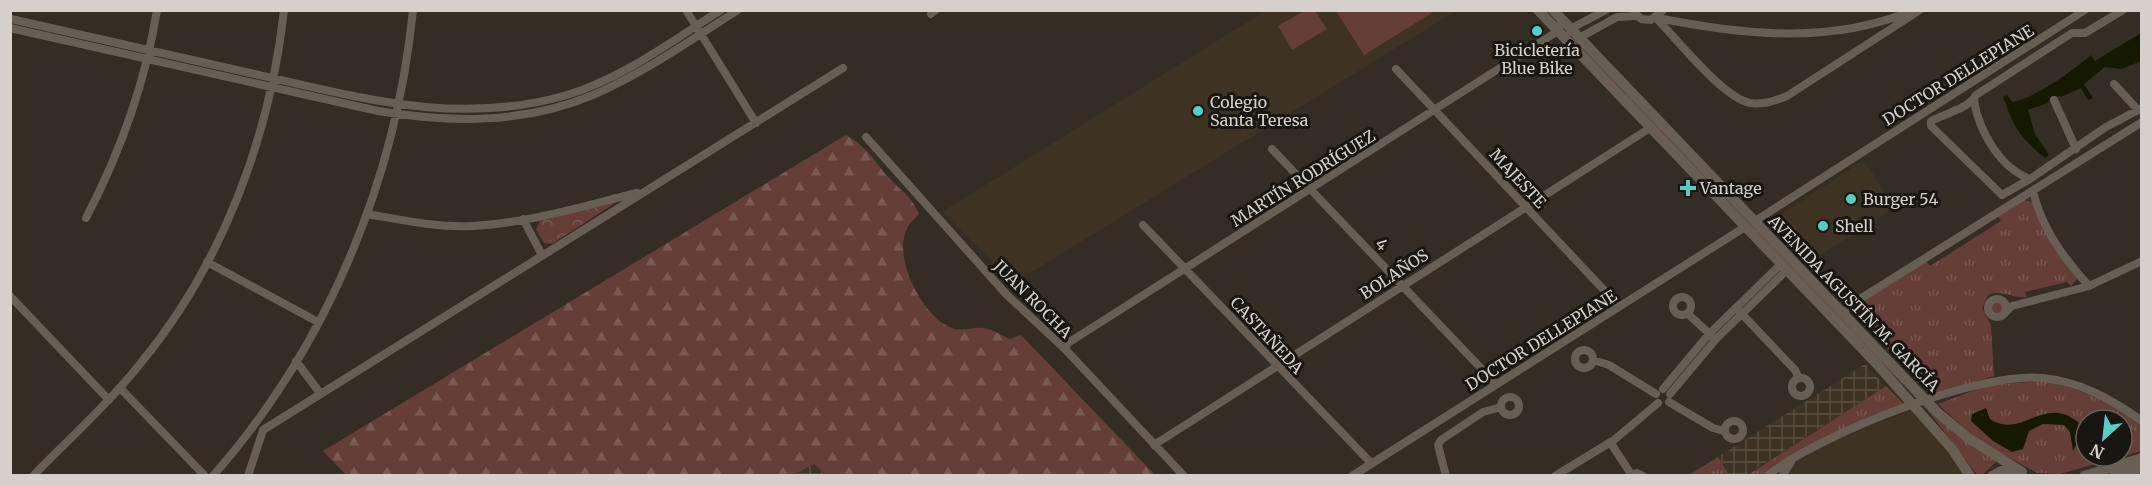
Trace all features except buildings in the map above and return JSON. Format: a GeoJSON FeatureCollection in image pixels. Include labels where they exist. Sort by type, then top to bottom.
{"type":"FeatureCollection","features":[{"type":"Feature","properties":{"kind":"main road","name":"AVENIDA AGUSTÍN M. GARCÍA"},"geometry":{"type":"LineString","coordinates":[[1538,10],[1558,31],[1574,40],[1755,221],[1955,429],[2024,474]]}},
{"type":"Feature","properties":{"kind":"main road","name":"AVENIDA AGUSTÍN M. GARCÍA"},"geometry":{"type":"LineString","coordinates":[[1552,10],[1570,29],[1574,40],[1650,128],[1907,397],[1952,449],[1970,476]]}},
{"type":"Feature","properties":{"kind":"main road"},"geometry":{"type":"LineString","coordinates":[[2084,476],[2142,458]]}},
{"type":"Feature","properties":{"kind":"main road"},"geometry":{"type":"LineString","coordinates":[[2114,476],[2142,468]]}},
{"type":"Feature","properties":{"kind":"main road"},"geometry":{"type":"LineString","coordinates":[[1992,476],[2007,470],[2024,474]]}},
{"type":"Feature","properties":{"kind":"street"},"geometry":{"type":"LineString","coordinates":[[13,10],[11,21],[273,82],[397,114],[432,119],[479,120],[556,108],[614,85],[698,30],[721,10]]}},
{"type":"Feature","properties":{"kind":"street"},"geometry":{"type":"LineString","coordinates":[[86,218],[124,139],[150,55],[157,10]]}},
{"type":"Feature","properties":{"kind":"street"},"geometry":{"type":"LineString","coordinates":[[33,476],[120,388],[162,335],[207,262],[241,186],[273,82],[284,10]]}},
{"type":"Feature","properties":{"kind":"street"},"geometry":{"type":"LineString","coordinates":[[213,476],[263,412],[296,361],[335,290],[368,214],[397,114],[412,10]]}},
{"type":"Feature","properties":{"kind":"street"},"geometry":{"type":"LineString","coordinates":[[686,10],[756,123]]}},
{"type":"Feature","properties":{"kind":"street"},"geometry":{"type":"LineString","coordinates":[[273,82],[434,109],[496,109],[567,95],[608,79],[738,10]]}},
{"type":"Feature","properties":{"kind":"street"},"geometry":{"type":"LineString","coordinates":[[1570,29],[1606,10]]}},
{"type":"Feature","properties":{"kind":"street"},"geometry":{"type":"LineString","coordinates":[[1656,18],[1663,10]]}},
{"type":"Feature","properties":{"kind":"street"},"geometry":{"type":"LineString","coordinates":[[1574,40],[1617,17],[1636,13],[1646,20],[1656,18],[1721,30],[1784,35],[1824,33],[1867,26],[1914,10]]}},
{"type":"Feature","properties":{"kind":"street"},"geometry":{"type":"LineString","coordinates":[[1656,18],[1731,95],[1751,103],[1762,103],[1787,96],[1920,10]]}},
{"type":"Feature","properties":{"kind":"street","name":"DOCTOR DELLEPIANE"},"geometry":{"type":"LineString","coordinates":[[1755,221],[2085,10]]}},
{"type":"Feature","properties":{"kind":"street"},"geometry":{"type":"LineString","coordinates":[[2030,179],[2013,169],[1988,140],[1977,120],[1974,102],[1976,95],[2072,33],[2085,33],[2123,10]]}},
{"type":"Feature","properties":{"kind":"street"},"geometry":{"type":"LineString","coordinates":[[1591,18],[1598,28]]}},
{"type":"Feature","properties":{"kind":"street"},"geometry":{"type":"LineString","coordinates":[[1558,31],[1562,20]]}},
{"type":"Feature","properties":{"kind":"street"},"geometry":{"type":"LineString","coordinates":[[1674,37],[1675,27],[1683,24]]}},
{"type":"Feature","properties":{"kind":"street"},"geometry":{"type":"LineString","coordinates":[[1867,26],[1874,35],[1872,41]]}},
{"type":"Feature","properties":{"kind":"street"},"geometry":{"type":"LineString","coordinates":[[10,28],[150,55]]}},
{"type":"Feature","properties":{"kind":"street","name":"MARTÍN RODRÍGUEZ"},"geometry":{"type":"LineString","coordinates":[[1065,349],[1068,343],[1436,111],[1558,31]]}},
{"type":"Feature","properties":{"kind":"street"},"geometry":{"type":"LineString","coordinates":[[248,476],[260,433],[273,423],[843,68]]}},
{"type":"Feature","properties":{"kind":"street","name":"MAJESTE"},"geometry":{"type":"LineString","coordinates":[[1396,69],[1619,306]]}},
{"type":"Feature","properties":{"kind":"street"},"geometry":{"type":"LineString","coordinates":[[1974,102],[1930,122],[1930,125],[2002,195],[2030,179],[2113,123],[2140,109],[2114,84]]}},
{"type":"Feature","properties":{"kind":"street"},"geometry":{"type":"LineString","coordinates":[[2054,100],[2076,149]]}},
{"type":"Feature","properties":{"kind":"street"},"geometry":{"type":"LineString","coordinates":[[1842,314],[1860,299],[2142,122]]}},
{"type":"Feature","properties":{"kind":"street","name":"BOLAÑOS"},"geometry":{"type":"LineString","coordinates":[[1154,445],[1650,128]]}},
{"type":"Feature","properties":{"kind":"street","name":"JUAN ROCHA"},"geometry":{"type":"LineString","coordinates":[[866,137],[998,286],[1065,349],[1184,476]]}},
{"type":"Feature","properties":{"kind":"street","name":"4"},"geometry":{"type":"LineString","coordinates":[[1272,149],[1496,384]]}},
{"type":"Feature","properties":{"kind":"street"},"geometry":{"type":"LineString","coordinates":[[368,214],[458,226],[523,219],[644,191]]}},
{"type":"Feature","properties":{"kind":"street"},"geometry":{"type":"LineString","coordinates":[[2033,191],[2039,211],[2053,239],[2090,286]]}},
{"type":"Feature","properties":{"kind":"street"},"geometry":{"type":"LineString","coordinates":[[523,219],[543,255]]}},
{"type":"Feature","properties":{"kind":"street","name":"CASTAÑEDA"},"geometry":{"type":"LineString","coordinates":[[1143,225],[1371,463]]}},
{"type":"Feature","properties":{"kind":"street","name":"DOCTOR DELLEPIANE"},"geometry":{"type":"LineString","coordinates":[[1352,476],[1744,227]]}},
{"type":"Feature","properties":{"kind":"street"},"geometry":{"type":"LineString","coordinates":[[2018,304],[1994,299],[1987,309],[1993,317],[2004,314],[2018,304],[2090,286],[2142,261]]}},
{"type":"Feature","properties":{"kind":"street"},"geometry":{"type":"LineString","coordinates":[[207,262],[318,322]]}},
{"type":"Feature","properties":{"kind":"street"},"geometry":{"type":"LineString","coordinates":[[1555,476],[1610,442],[1658,403],[1659,391],[1784,267]]}},
{"type":"Feature","properties":{"kind":"street"},"geometry":{"type":"LineString","coordinates":[[10,296],[109,400]]}},
{"type":"Feature","properties":{"kind":"street"},"geometry":{"type":"LineString","coordinates":[[2003,301],[2006,306],[2004,314]]}},
{"type":"Feature","properties":{"kind":"street"},"geometry":{"type":"LineString","coordinates":[[1739,311],[1795,370],[1799,378]]}},
{"type":"Feature","properties":{"kind":"street"},"geometry":{"type":"LineString","coordinates":[[1688,314],[1712,337]]}},
{"type":"Feature","properties":{"kind":"street"},"geometry":{"type":"LineString","coordinates":[[1658,403],[1665,405],[1712,337]]}},
{"type":"Feature","properties":{"kind":"street"},"geometry":{"type":"LineString","coordinates":[[1593,360],[1609,365],[1659,391],[1713,428],[1724,431]]}},
{"type":"Feature","properties":{"kind":"street"},"geometry":{"type":"LineString","coordinates":[[296,361],[321,393]]}},
{"type":"Feature","properties":{"kind":"street"},"geometry":{"type":"LineString","coordinates":[[1767,476],[1832,437],[1888,415],[1989,381],[2040,377],[2092,390],[2124,408]]}},
{"type":"Feature","properties":{"kind":"street"},"geometry":{"type":"LineString","coordinates":[[120,388],[205,476]]}},
{"type":"Feature","properties":{"kind":"street"},"geometry":{"type":"LineString","coordinates":[[1446,476],[1438,445],[1441,440],[1483,412],[1501,407]]}},
{"type":"Feature","properties":{"kind":"street"},"geometry":{"type":"LineString","coordinates":[[263,412],[266,420],[273,423]]}},
{"type":"Feature","properties":{"kind":"street"},"geometry":{"type":"LineString","coordinates":[[1610,442],[1630,475],[1643,476]]}},
{"type":"Feature","properties":{"kind":"street"},"geometry":{"type":"LineString","coordinates":[[240,443],[249,444],[254,452]]}},
{"type":"Feature","properties":{"kind":"street"},"geometry":{"type":"LineString","coordinates":[[1782,476],[1794,458]]}},
{"type":"Feature","properties":{"kind":"shaded area","name":"Colegio Santa Teresa"},"geometry":{"type":"Polygon","coordinates":[[[1265,11],[1456,11],[1014,283],[942,212],[1265,11]]]}},
{"type":"Feature","properties":{"kind":"shaded area"},"geometry":{"type":"Polygon","coordinates":[[[2141,33],[2141,61],[2122,69],[2105,67],[2084,84],[2093,98],[2088,100],[2081,88],[2063,96],[2051,97],[2048,103],[2028,110],[2035,134],[2049,155],[2045,158],[2029,144],[2011,117],[2003,97],[2007,95],[2012,102],[2043,90],[2091,55],[2095,61],[2141,33]]]}},
{"type":"Feature","properties":{"kind":"shaded area"},"geometry":{"type":"Polygon","coordinates":[[[1864,160],[1895,208],[1808,263],[1769,222],[1864,160]]]}},
{"type":"Feature","properties":{"kind":"shaded area"},"geometry":{"type":"Polygon","coordinates":[[[1865,364],[1886,386],[1746,475],[1729,475],[1718,457],[1865,364]]]}},
{"type":"Feature","properties":{"kind":"shaded area"},"geometry":{"type":"Polygon","coordinates":[[[1986,408],[1990,419],[2002,424],[2023,422],[2043,414],[2065,415],[2074,420],[2074,449],[2073,451],[2070,432],[2064,425],[2043,424],[2029,431],[2023,449],[2012,452],[1993,441],[1971,421],[1972,414],[1986,408]]]}},
{"type":"Feature","properties":{"kind":"shaded area"},"geometry":{"type":"Polygon","coordinates":[[[1916,409],[1966,476],[1785,476],[1797,461],[1838,437],[1916,409]]]}},
{"type":"Feature","properties":{"kind":"shaded area"},"geometry":{"type":"Polygon","coordinates":[[[814,464],[827,475],[792,476],[814,464]]]}},
{"type":"Feature","properties":{"kind":"green space"},"geometry":{"type":"Polygon","coordinates":[[[1304,11],[1315,11],[1327,29],[1292,50],[1278,26],[1304,11]]]}},
{"type":"Feature","properties":{"kind":"green space"},"geometry":{"type":"Polygon","coordinates":[[[1336,11],[1435,11],[1364,55],[1336,11]]]}},
{"type":"Feature","properties":{"kind":"green space"},"geometry":{"type":"Polygon","coordinates":[[[1573,35],[1933,412],[1997,461],[1982,475],[1977,475],[1931,414],[1572,39],[1573,35]]]}},
{"type":"Feature","properties":{"kind":"green space"},"geometry":{"type":"Polygon","coordinates":[[[846,135],[866,150],[910,199],[919,214],[907,229],[903,241],[904,255],[913,285],[931,312],[941,322],[952,328],[984,328],[1010,339],[1021,335],[1155,475],[828,476],[814,464],[792,476],[347,476],[323,451],[846,135]]]}},
{"type":"Feature","properties":{"kind":"green space"},"geometry":{"type":"Polygon","coordinates":[[[2024,200],[2032,202],[2077,279],[2071,286],[2067,282],[2025,292],[2027,297],[1998,293],[1988,295],[1982,308],[1991,325],[1994,376],[1942,392],[1929,391],[1858,318],[1860,302],[1926,261],[1930,266],[2001,221],[1998,216],[2024,200]]]}},
{"type":"Feature","properties":{"kind":"green space"},"geometry":{"type":"Polygon","coordinates":[[[615,203],[552,244],[544,243],[536,229],[540,221],[615,203]]]}},
{"type":"Feature","properties":{"kind":"green space"},"geometry":{"type":"Polygon","coordinates":[[[1793,225],[1807,246],[1797,252],[1779,233],[1793,225]]]}},
{"type":"Feature","properties":{"kind":"green space"},"geometry":{"type":"Polygon","coordinates":[[[1997,301],[2002,303],[2004,308],[2002,313],[1997,315],[1992,313],[1990,308],[1992,303],[1997,301]]]}},
{"type":"Feature","properties":{"kind":"green space"},"geometry":{"type":"Polygon","coordinates":[[[2043,381],[2095,397],[2116,408],[2074,408],[2074,468],[2081,468],[2060,474],[2037,473],[1993,449],[1966,430],[1938,404],[1988,385],[2043,381]]]}},
{"type":"Feature","properties":{"kind":"green space"},"geometry":{"type":"Polygon","coordinates":[[[1886,386],[1904,404],[1829,435],[1762,475],[1746,476],[1886,386]]]}},
{"type":"Feature","properties":{"kind":"green space"},"geometry":{"type":"Polygon","coordinates":[[[2134,419],[2141,424],[2141,451],[2134,453],[2134,419]]]}},
{"type":"Feature","properties":{"kind":"green space"},"geometry":{"type":"Polygon","coordinates":[[[1718,457],[1729,475],[1689,475],[1718,457]]]}},
{"type":"Feature","properties":{"kind":"place","name":"Bicicletería Blue Bike"},"geometry":{"type":"Point","coordinates":[1537,31]}},
{"type":"Feature","properties":{"kind":"place","name":"Colegio Santa Teresa"},"geometry":{"type":"Point","coordinates":[1198,111]}},
{"type":"Feature","properties":{"kind":"place","name":"Vantage"},"geometry":{"type":"Point","coordinates":[1688,188]}},
{"type":"Feature","properties":{"kind":"place","name":"Burger 54"},"geometry":{"type":"Point","coordinates":[1851,199]}},
{"type":"Feature","properties":{"kind":"place","name":"Shell"},"geometry":{"type":"Point","coordinates":[1823,226]}}]}
